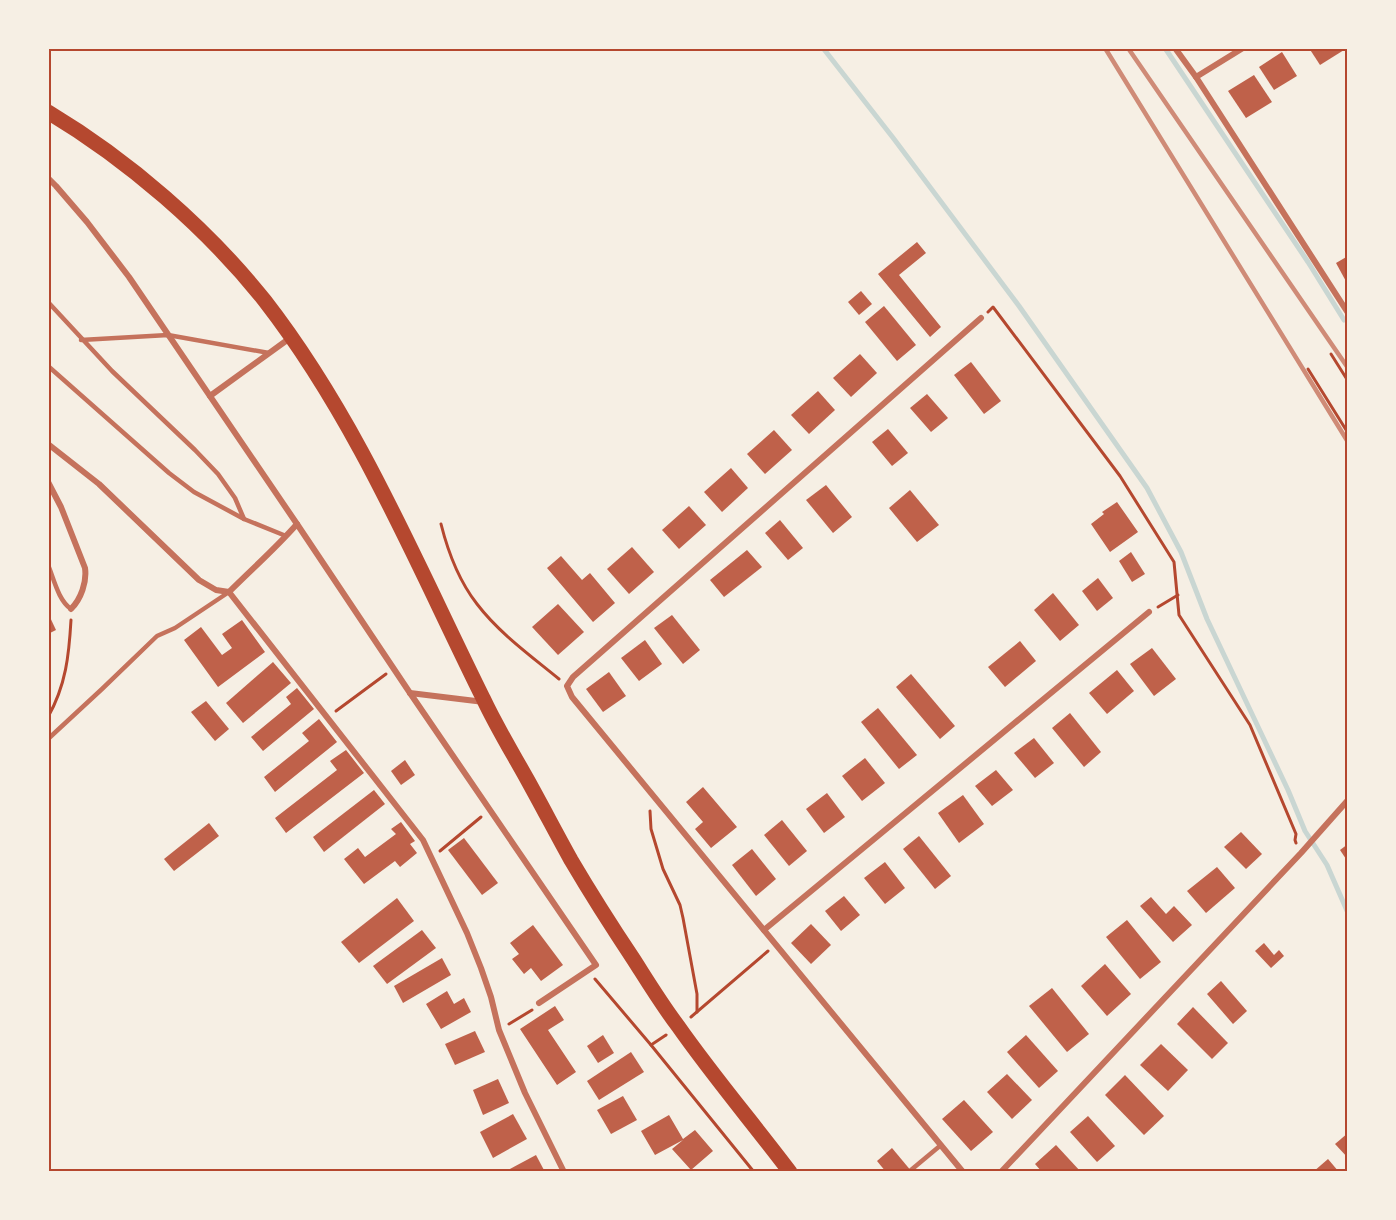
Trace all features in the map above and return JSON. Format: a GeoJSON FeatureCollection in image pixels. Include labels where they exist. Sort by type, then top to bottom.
{"type":"FeatureCollection","features":[{"type":"Feature","properties":{"kind":"main road"},"geometry":{"type":"LineString","coordinates":[[48,112],[96,143],[154,188],[241,273],[291,337],[356,440],[386,496],[485,702],[570,859],[678,1027],[790,1172]]}},
{"type":"Feature","properties":{"kind":"street"},"geometry":{"type":"LineString","coordinates":[[1175,48],[1348,313]]}},
{"type":"Feature","properties":{"kind":"street"},"geometry":{"type":"LineString","coordinates":[[1196,77],[1243,48]]}},
{"type":"Feature","properties":{"kind":"street"},"geometry":{"type":"LineString","coordinates":[[48,178],[87,222],[129,277],[596,965],[539,1003]]}},
{"type":"Feature","properties":{"kind":"street"},"geometry":{"type":"LineString","coordinates":[[963,1172],[572,697],[567,686],[582,669],[981,318]]}},
{"type":"Feature","properties":{"kind":"street"},"geometry":{"type":"LineString","coordinates":[[210,396],[291,337]]}},
{"type":"Feature","properties":{"kind":"street"},"geometry":{"type":"LineString","coordinates":[[48,444],[99,484],[199,580],[216,590],[229,592],[423,840],[467,933],[491,997],[499,1030],[525,1093],[564,1172]]}},
{"type":"Feature","properties":{"kind":"street"},"geometry":{"type":"LineString","coordinates":[[48,482],[61,507],[85,568],[85,583],[76,604],[71,609]]}},
{"type":"Feature","properties":{"kind":"street"},"geometry":{"type":"LineString","coordinates":[[229,592],[297,524]]}},
{"type":"Feature","properties":{"kind":"street"},"geometry":{"type":"LineString","coordinates":[[764,930],[1149,612]]}},
{"type":"Feature","properties":{"kind":"street"},"geometry":{"type":"LineString","coordinates":[[410,693],[485,702]]}},
{"type":"Feature","properties":{"kind":"street"},"geometry":{"type":"LineString","coordinates":[[1001,1172],[1348,800]]}},
{"type":"Feature","properties":{"kind":"lane"},"geometry":{"type":"LineString","coordinates":[[48,302],[111,371],[218,474],[235,498],[244,519]]}},
{"type":"Feature","properties":{"kind":"lane"},"geometry":{"type":"LineString","coordinates":[[81,340],[168,335],[270,353]]}},
{"type":"Feature","properties":{"kind":"lane"},"geometry":{"type":"LineString","coordinates":[[48,366],[169,473],[194,492],[244,519],[286,536]]}},
{"type":"Feature","properties":{"kind":"lane"},"geometry":{"type":"LineString","coordinates":[[48,565],[62,598],[71,609]]}},
{"type":"Feature","properties":{"kind":"lane"},"geometry":{"type":"LineString","coordinates":[[48,739],[157,636],[175,628],[229,592]]}},
{"type":"Feature","properties":{"kind":"lane"},"geometry":{"type":"LineString","coordinates":[[912,1170],[941,1145]]}},
{"type":"Feature","properties":{"kind":"path"},"geometry":{"type":"LineString","coordinates":[[981,318],[993,307],[1120,476],[1174,562],[1179,615],[1250,725],[1296,834],[1295,840],[1301,853]]}},
{"type":"Feature","properties":{"kind":"path"},"geometry":{"type":"LineString","coordinates":[[1331,354],[1348,381]]}},
{"type":"Feature","properties":{"kind":"path"},"geometry":{"type":"LineString","coordinates":[[1308,369],[1348,433]]}},
{"type":"Feature","properties":{"kind":"path"},"geometry":{"type":"LineString","coordinates":[[441,524],[446,546],[464,584],[477,604],[515,643],[567,686]]}},
{"type":"Feature","properties":{"kind":"path"},"geometry":{"type":"LineString","coordinates":[[1149,612],[1178,595]]}},
{"type":"Feature","properties":{"kind":"path"},"geometry":{"type":"LineString","coordinates":[[48,717],[66,674],[70,648],[71,609]]}},
{"type":"Feature","properties":{"kind":"path"},"geometry":{"type":"LineString","coordinates":[[327,717],[393,669]]}},
{"type":"Feature","properties":{"kind":"path"},"geometry":{"type":"LineString","coordinates":[[658,801],[650,808],[651,829],[663,869],[681,912],[696,987],[697,1012]]}},
{"type":"Feature","properties":{"kind":"path"},"geometry":{"type":"LineString","coordinates":[[432,858],[490,810]]}},
{"type":"Feature","properties":{"kind":"path"},"geometry":{"type":"LineString","coordinates":[[651,1045],[697,1012],[776,944]]}},
{"type":"Feature","properties":{"kind":"path"},"geometry":{"type":"LineString","coordinates":[[589,970],[754,1172]]}},
{"type":"Feature","properties":{"kind":"path"},"geometry":{"type":"LineString","coordinates":[[499,1030],[530,1012]]}},
{"type":"Feature","properties":{"kind":"building"},"geometry":{"type":"Polygon","coordinates":[[[1309,48],[1342,48],[1344,50],[1320,65],[1309,48]]]}},
{"type":"Feature","properties":{"kind":"building"},"geometry":{"type":"Polygon","coordinates":[[[1282,52],[1297,76],[1274,90],[1259,67],[1282,52]]]}},
{"type":"Feature","properties":{"kind":"building"},"geometry":{"type":"Polygon","coordinates":[[[1254,75],[1272,102],[1246,118],[1228,91],[1254,75]]]}},
{"type":"Feature","properties":{"kind":"building"},"geometry":{"type":"Polygon","coordinates":[[[917,242],[926,253],[899,275],[941,327],[930,337],[878,274],[917,242]]]}},
{"type":"Feature","properties":{"kind":"building"},"geometry":{"type":"Polygon","coordinates":[[[1348,256],[1348,285],[1336,263],[1348,256]]]}},
{"type":"Feature","properties":{"kind":"building"},"geometry":{"type":"Polygon","coordinates":[[[861,291],[872,304],[859,315],[848,302],[861,291]]]}},
{"type":"Feature","properties":{"kind":"building"},"geometry":{"type":"Polygon","coordinates":[[[884,306],[916,345],[897,361],[865,322],[884,306]]]}},
{"type":"Feature","properties":{"kind":"building"},"geometry":{"type":"Polygon","coordinates":[[[860,354],[877,373],[851,397],[833,378],[860,354]]]}},
{"type":"Feature","properties":{"kind":"building"},"geometry":{"type":"Polygon","coordinates":[[[971,362],[1001,401],[984,414],[954,375],[971,362]]]}},
{"type":"Feature","properties":{"kind":"building"},"geometry":{"type":"Polygon","coordinates":[[[818,391],[835,410],[809,434],[791,415],[818,391]]]}},
{"type":"Feature","properties":{"kind":"building"},"geometry":{"type":"Polygon","coordinates":[[[927,394],[948,418],[931,432],[910,408],[927,394]]]}},
{"type":"Feature","properties":{"kind":"building"},"geometry":{"type":"Polygon","coordinates":[[[888,429],[908,453],[892,466],[872,442],[888,429]]]}},
{"type":"Feature","properties":{"kind":"building"},"geometry":{"type":"Polygon","coordinates":[[[774,430],[792,450],[765,474],[747,454],[774,430]]]}},
{"type":"Feature","properties":{"kind":"building"},"geometry":{"type":"Polygon","coordinates":[[[731,468],[748,488],[722,512],[704,492],[731,468]]]}},
{"type":"Feature","properties":{"kind":"building"},"geometry":{"type":"Polygon","coordinates":[[[826,485],[852,517],[833,533],[806,500],[826,485]]]}},
{"type":"Feature","properties":{"kind":"building"},"geometry":{"type":"Polygon","coordinates":[[[910,490],[939,525],[917,542],[889,508],[910,490]]]}},
{"type":"Feature","properties":{"kind":"building"},"geometry":{"type":"Polygon","coordinates":[[[1117,502],[1138,532],[1110,552],[1091,524],[1104,514],[1102,512],[1117,502]]]}},
{"type":"Feature","properties":{"kind":"building"},"geometry":{"type":"Polygon","coordinates":[[[689,506],[706,525],[679,549],[662,530],[689,506]]]}},
{"type":"Feature","properties":{"kind":"building"},"geometry":{"type":"Polygon","coordinates":[[[780,520],[803,548],[788,560],[765,533],[780,520]]]}},
{"type":"Feature","properties":{"kind":"building"},"geometry":{"type":"Polygon","coordinates":[[[632,547],[654,572],[629,594],[607,569],[632,547]]]}},
{"type":"Feature","properties":{"kind":"building"},"geometry":{"type":"Polygon","coordinates":[[[747,550],[762,567],[724,597],[710,580],[747,550]]]}},
{"type":"Feature","properties":{"kind":"building"},"geometry":{"type":"Polygon","coordinates":[[[1131,552],[1145,574],[1132,582],[1119,561],[1131,552]]]}},
{"type":"Feature","properties":{"kind":"building"},"geometry":{"type":"Polygon","coordinates":[[[561,556],[582,580],[590,573],[615,603],[593,622],[547,568],[561,556]]]}},
{"type":"Feature","properties":{"kind":"building"},"geometry":{"type":"Polygon","coordinates":[[[1098,578],[1113,598],[1097,611],[1082,591],[1098,578]]]}},
{"type":"Feature","properties":{"kind":"building"},"geometry":{"type":"Polygon","coordinates":[[[1053,593],[1079,625],[1060,641],[1034,610],[1053,593]]]}},
{"type":"Feature","properties":{"kind":"building"},"geometry":{"type":"Polygon","coordinates":[[[558,604],[584,632],[558,655],[532,627],[558,604]]]}},
{"type":"Feature","properties":{"kind":"building"},"geometry":{"type":"Polygon","coordinates":[[[48,613],[56,630],[48,634],[48,613]]]}},
{"type":"Feature","properties":{"kind":"building"},"geometry":{"type":"Polygon","coordinates":[[[672,615],[700,650],[683,664],[654,628],[672,615]]]}},
{"type":"Feature","properties":{"kind":"building"},"geometry":{"type":"Polygon","coordinates":[[[242,620],[265,652],[218,687],[184,640],[201,627],[222,655],[232,648],[222,634],[242,620]]]}},
{"type":"Feature","properties":{"kind":"building"},"geometry":{"type":"Polygon","coordinates":[[[645,640],[662,664],[639,681],[621,658],[645,640]]]}},
{"type":"Feature","properties":{"kind":"building"},"geometry":{"type":"Polygon","coordinates":[[[1020,641],[1036,661],[1005,687],[988,667],[1020,641]]]}},
{"type":"Feature","properties":{"kind":"building"},"geometry":{"type":"Polygon","coordinates":[[[1152,648],[1176,679],[1154,696],[1130,664],[1152,648]]]}},
{"type":"Feature","properties":{"kind":"building"},"geometry":{"type":"Polygon","coordinates":[[[273,662],[291,683],[243,723],[226,703],[273,662]]]}},
{"type":"Feature","properties":{"kind":"building"},"geometry":{"type":"Polygon","coordinates":[[[1117,670],[1134,691],[1107,714],[1089,693],[1117,670]]]}},
{"type":"Feature","properties":{"kind":"building"},"geometry":{"type":"Polygon","coordinates":[[[609,672],[626,696],[603,712],[586,689],[609,672]]]}},
{"type":"Feature","properties":{"kind":"building"},"geometry":{"type":"Polygon","coordinates":[[[911,674],[955,726],[940,739],[896,687],[911,674]]]}},
{"type":"Feature","properties":{"kind":"building"},"geometry":{"type":"Polygon","coordinates":[[[297,688],[314,709],[263,751],[251,737],[291,704],[286,697],[297,688]]]}},
{"type":"Feature","properties":{"kind":"building"},"geometry":{"type":"Polygon","coordinates":[[[206,701],[229,729],[215,741],[191,712],[206,701]]]}},
{"type":"Feature","properties":{"kind":"building"},"geometry":{"type":"Polygon","coordinates":[[[878,708],[917,755],[899,769],[861,722],[878,708]]]}},
{"type":"Feature","properties":{"kind":"building"},"geometry":{"type":"Polygon","coordinates":[[[1070,713],[1101,752],[1084,767],[1052,728],[1070,713]]]}},
{"type":"Feature","properties":{"kind":"building"},"geometry":{"type":"Polygon","coordinates":[[[319,719],[337,742],[275,792],[264,777],[309,741],[302,733],[319,719]]]}},
{"type":"Feature","properties":{"kind":"building"},"geometry":{"type":"Polygon","coordinates":[[[1034,738],[1054,763],[1035,778],[1014,753],[1034,738]]]}},
{"type":"Feature","properties":{"kind":"building"},"geometry":{"type":"Polygon","coordinates":[[[346,750],[364,773],[286,833],[275,818],[337,770],[330,761],[346,750]]]}},
{"type":"Feature","properties":{"kind":"building"},"geometry":{"type":"Polygon","coordinates":[[[865,758],[885,783],[862,801],[842,776],[865,758]]]}},
{"type":"Feature","properties":{"kind":"building"},"geometry":{"type":"Polygon","coordinates":[[[405,760],[415,775],[401,785],[391,771],[405,760]]]}},
{"type":"Feature","properties":{"kind":"building"},"geometry":{"type":"Polygon","coordinates":[[[996,770],[1013,790],[992,806],[975,786],[996,770]]]}},
{"type":"Feature","properties":{"kind":"building"},"geometry":{"type":"Polygon","coordinates":[[[703,787],[737,827],[711,848],[695,829],[703,822],[686,802],[703,787]]]}},
{"type":"Feature","properties":{"kind":"building"},"geometry":{"type":"Polygon","coordinates":[[[374,790],[385,804],[324,852],[313,837],[374,790]]]}},
{"type":"Feature","properties":{"kind":"building"},"geometry":{"type":"Polygon","coordinates":[[[827,793],[845,817],[824,833],[806,809],[827,793]]]}},
{"type":"Feature","properties":{"kind":"building"},"geometry":{"type":"Polygon","coordinates":[[[963,795],[984,824],[959,843],[938,813],[963,795]]]}},
{"type":"Feature","properties":{"kind":"building"},"geometry":{"type":"Polygon","coordinates":[[[782,820],[807,851],[789,866],[764,835],[782,820]]]}},
{"type":"Feature","properties":{"kind":"building"},"geometry":{"type":"Polygon","coordinates":[[[401,822],[415,841],[410,844],[417,853],[400,867],[395,861],[364,884],[344,859],[358,848],[365,857],[396,834],[391,829],[401,822]]]}},
{"type":"Feature","properties":{"kind":"building"},"geometry":{"type":"Polygon","coordinates":[[[209,823],[219,836],[174,871],[164,859],[209,823]]]}},
{"type":"Feature","properties":{"kind":"building"},"geometry":{"type":"Polygon","coordinates":[[[1241,832],[1262,854],[1246,869],[1224,847],[1241,832]]]}},
{"type":"Feature","properties":{"kind":"building"},"geometry":{"type":"Polygon","coordinates":[[[919,836],[951,876],[935,889],[903,849],[919,836]]]}},
{"type":"Feature","properties":{"kind":"building"},"geometry":{"type":"Polygon","coordinates":[[[464,838],[498,883],[482,895],[448,850],[464,838]]]}},
{"type":"Feature","properties":{"kind":"building"},"geometry":{"type":"Polygon","coordinates":[[[1348,844],[1348,862],[1340,850],[1348,844]]]}},
{"type":"Feature","properties":{"kind":"building"},"geometry":{"type":"Polygon","coordinates":[[[752,849],[776,879],[756,896],[732,865],[752,849]]]}},
{"type":"Feature","properties":{"kind":"building"},"geometry":{"type":"Polygon","coordinates":[[[885,862],[905,888],[885,904],[864,878],[885,862]]]}},
{"type":"Feature","properties":{"kind":"building"},"geometry":{"type":"Polygon","coordinates":[[[1217,867],[1235,888],[1206,913],[1187,891],[1217,867]]]}},
{"type":"Feature","properties":{"kind":"building"},"geometry":{"type":"Polygon","coordinates":[[[844,896],[860,915],[841,931],[825,911],[844,896]]]}},
{"type":"Feature","properties":{"kind":"building"},"geometry":{"type":"Polygon","coordinates":[[[1151,897],[1166,914],[1174,906],[1192,925],[1173,942],[1140,906],[1151,897]]]}},
{"type":"Feature","properties":{"kind":"building"},"geometry":{"type":"Polygon","coordinates":[[[397,898],[414,921],[359,963],[341,942],[397,898]]]}},
{"type":"Feature","properties":{"kind":"building"},"geometry":{"type":"Polygon","coordinates":[[[1127,920],[1161,962],[1140,979],[1106,937],[1127,920]]]}},
{"type":"Feature","properties":{"kind":"building"},"geometry":{"type":"Polygon","coordinates":[[[811,924],[831,945],[811,964],[791,943],[811,924]]]}},
{"type":"Feature","properties":{"kind":"building"},"geometry":{"type":"Polygon","coordinates":[[[533,925],[563,965],[541,981],[531,968],[524,974],[512,959],[519,954],[510,943],[533,925]]]}},
{"type":"Feature","properties":{"kind":"building"},"geometry":{"type":"Polygon","coordinates":[[[422,930],[436,948],[387,984],[373,966],[422,930]]]}},
{"type":"Feature","properties":{"kind":"building"},"geometry":{"type":"Polygon","coordinates":[[[1264,943],[1274,955],[1279,950],[1284,956],[1271,968],[1255,951],[1264,943]]]}},
{"type":"Feature","properties":{"kind":"building"},"geometry":{"type":"Polygon","coordinates":[[[442,958],[451,975],[403,1003],[394,986],[442,958]]]}},
{"type":"Feature","properties":{"kind":"building"},"geometry":{"type":"Polygon","coordinates":[[[1105,964],[1131,994],[1107,1016],[1081,986],[1105,964]]]}},
{"type":"Feature","properties":{"kind":"building"},"geometry":{"type":"Polygon","coordinates":[[[1221,981],[1247,1011],[1233,1024],[1207,994],[1221,981]]]}},
{"type":"Feature","properties":{"kind":"building"},"geometry":{"type":"Polygon","coordinates":[[[1052,988],[1089,1034],[1067,1052],[1029,1006],[1052,988]]]}},
{"type":"Feature","properties":{"kind":"building"},"geometry":{"type":"Polygon","coordinates":[[[447,991],[454,1004],[464,998],[471,1012],[441,1029],[426,1004],[447,991]]]}},
{"type":"Feature","properties":{"kind":"building"},"geometry":{"type":"Polygon","coordinates":[[[555,1006],[564,1020],[548,1030],[576,1072],[557,1085],[520,1029],[555,1006]]]}},
{"type":"Feature","properties":{"kind":"building"},"geometry":{"type":"Polygon","coordinates":[[[1193,1007],[1228,1043],[1212,1059],[1177,1024],[1193,1007]]]}},
{"type":"Feature","properties":{"kind":"building"},"geometry":{"type":"Polygon","coordinates":[[[475,1031],[485,1052],[455,1065],[445,1044],[475,1031]]]}},
{"type":"Feature","properties":{"kind":"building"},"geometry":{"type":"Polygon","coordinates":[[[603,1035],[614,1053],[598,1063],[587,1046],[603,1035]]]}},
{"type":"Feature","properties":{"kind":"building"},"geometry":{"type":"Polygon","coordinates":[[[1026,1035],[1058,1071],[1039,1088],[1007,1052],[1026,1035]]]}},
{"type":"Feature","properties":{"kind":"building"},"geometry":{"type":"Polygon","coordinates":[[[1161,1044],[1188,1070],[1168,1091],[1140,1065],[1161,1044]]]}},
{"type":"Feature","properties":{"kind":"building"},"geometry":{"type":"Polygon","coordinates":[[[631,1052],[644,1072],[599,1100],[587,1081],[631,1052]]]}},
{"type":"Feature","properties":{"kind":"building"},"geometry":{"type":"Polygon","coordinates":[[[1007,1074],[1032,1100],[1012,1119],[987,1092],[1007,1074]]]}},
{"type":"Feature","properties":{"kind":"building"},"geometry":{"type":"Polygon","coordinates":[[[1125,1075],[1164,1116],[1144,1135],[1105,1095],[1125,1075]]]}},
{"type":"Feature","properties":{"kind":"building"},"geometry":{"type":"Polygon","coordinates":[[[498,1079],[509,1103],[483,1115],[473,1090],[498,1079]]]}},
{"type":"Feature","properties":{"kind":"building"},"geometry":{"type":"Polygon","coordinates":[[[623,1096],[637,1120],[611,1134],[597,1110],[623,1096]]]}},
{"type":"Feature","properties":{"kind":"building"},"geometry":{"type":"Polygon","coordinates":[[[964,1100],[993,1132],[971,1151],[942,1119],[964,1100]]]}},
{"type":"Feature","properties":{"kind":"building"},"geometry":{"type":"Polygon","coordinates":[[[513,1114],[527,1139],[493,1158],[480,1132],[513,1114]]]}},
{"type":"Feature","properties":{"kind":"building"},"geometry":{"type":"Polygon","coordinates":[[[669,1115],[683,1139],[695,1130],[713,1151],[691,1170],[672,1149],[683,1140],[655,1155],[641,1131],[669,1115]]]}},
{"type":"Feature","properties":{"kind":"building"},"geometry":{"type":"Polygon","coordinates":[[[1088,1116],[1115,1146],[1097,1162],[1070,1132],[1088,1116]]]}},
{"type":"Feature","properties":{"kind":"building"},"geometry":{"type":"Polygon","coordinates":[[[1348,1133],[1348,1158],[1335,1144],[1348,1133]]]}},
{"type":"Feature","properties":{"kind":"building"},"geometry":{"type":"Polygon","coordinates":[[[1056,1145],[1081,1172],[1042,1172],[1035,1164],[1056,1145]]]}},
{"type":"Feature","properties":{"kind":"building"},"geometry":{"type":"Polygon","coordinates":[[[892,1148],[912,1172],[886,1172],[877,1161],[892,1148]]]}},
{"type":"Feature","properties":{"kind":"building"},"geometry":{"type":"Polygon","coordinates":[[[536,1155],[545,1172],[504,1172],[536,1155]]]}},
{"type":"Feature","properties":{"kind":"building"},"geometry":{"type":"Polygon","coordinates":[[[1328,1159],[1339,1172],[1313,1172],[1328,1159]]]}},
{"type":"Feature","properties":{"kind":"waterway"},"geometry":{"type":"LineString","coordinates":[[823,48],[1019,306],[1147,488],[1181,552],[1207,619],[1305,831],[1327,865],[1348,913]]}},
{"type":"Feature","properties":{"kind":"waterway"},"geometry":{"type":"LineString","coordinates":[[1165,48],[1308,262],[1344,320]]}},
{"type":"Feature","properties":{"kind":"railway"},"geometry":{"type":"LineString","coordinates":[[1105,48],[1348,442]]}},
{"type":"Feature","properties":{"kind":"railway"},"geometry":{"type":"LineString","coordinates":[[1128,48],[1348,368]]}}]}
